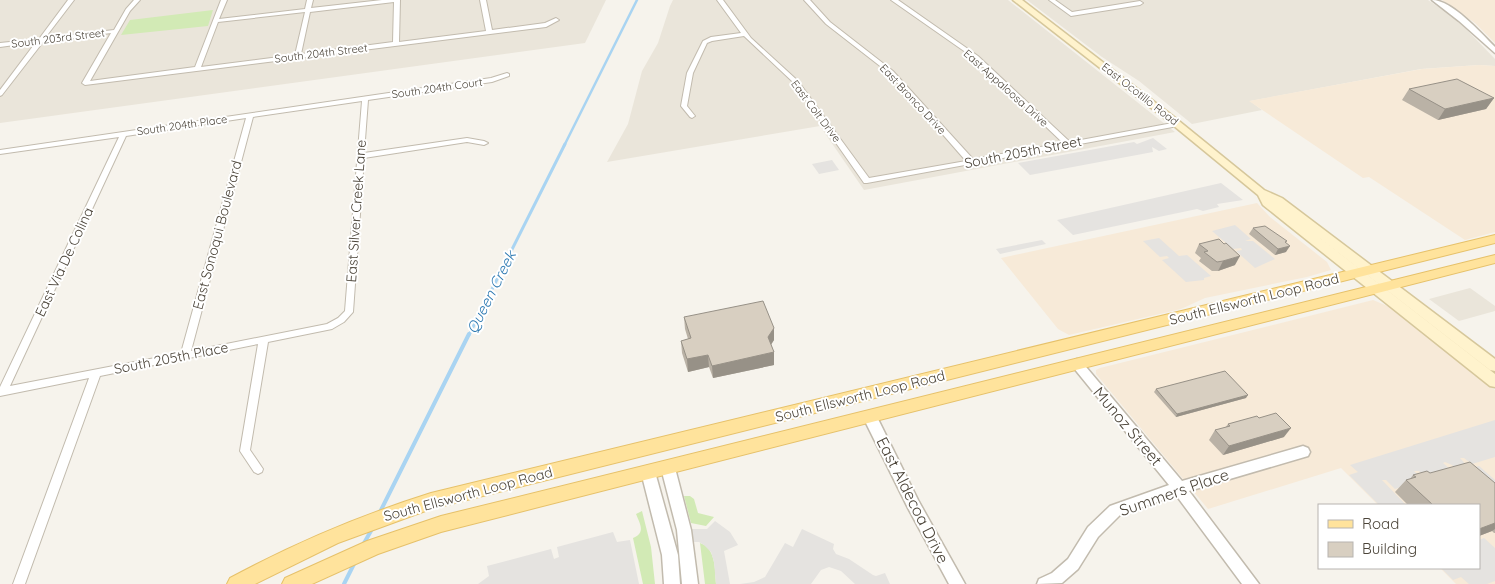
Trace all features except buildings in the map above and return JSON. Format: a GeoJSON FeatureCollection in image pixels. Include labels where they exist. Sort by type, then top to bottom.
{"type":"FeatureCollection","features":[{"type":"Feature","properties":{"kind":"main road","name":"East Ocotillo Road"},"geometry":{"type":"LineString","coordinates":[[1017,0],[1178,124],[1260,192],[1267,203],[1495,366]]}},
{"type":"Feature","properties":{"kind":"main road","name":"South Ellsworth Loop Road"},"geometry":{"type":"LineString","coordinates":[[237,584],[286,558],[372,520],[454,496],[1495,239]]}},
{"type":"Feature","properties":{"kind":"main road","name":"South Ellsworth Loop Road"},"geometry":{"type":"LineString","coordinates":[[292,584],[373,547],[441,524],[1495,259]]}},
{"type":"Feature","properties":{"kind":"main road","name":"East Ocotillo Road"},"geometry":{"type":"LineString","coordinates":[[1384,287],[1495,382]]}},
{"type":"Feature","properties":{"kind":"main road"},"geometry":{"type":"LineString","coordinates":[[1062,346],[1077,364]]}},
{"type":"Feature","properties":{"kind":"main road"},"geometry":{"type":"LineString","coordinates":[[857,396],[870,417]]}},
{"type":"Feature","properties":{"kind":"street"},"geometry":{"type":"LineString","coordinates":[[0,94],[71,0]]}},
{"type":"Feature","properties":{"kind":"street"},"geometry":{"type":"LineString","coordinates":[[116,31],[128,10],[137,0]]}},
{"type":"Feature","properties":{"kind":"street"},"geometry":{"type":"LineString","coordinates":[[197,69],[224,0]]}},
{"type":"Feature","properties":{"kind":"street"},"geometry":{"type":"LineString","coordinates":[[298,56],[310,0]]}},
{"type":"Feature","properties":{"kind":"street"},"geometry":{"type":"LineString","coordinates":[[216,21],[397,0],[396,44]]}},
{"type":"Feature","properties":{"kind":"street"},"geometry":{"type":"LineString","coordinates":[[484,0],[489,32]]}},
{"type":"Feature","properties":{"kind":"street","name":"East Colt Drive"},"geometry":{"type":"LineString","coordinates":[[720,0],[744,34],[796,82],[867,181]]}},
{"type":"Feature","properties":{"kind":"street","name":"East Bronco Drive"},"geometry":{"type":"LineString","coordinates":[[807,0],[828,23],[891,72],[971,162]]}},
{"type":"Feature","properties":{"kind":"street","name":"East Appaloosa Drive"},"geometry":{"type":"LineString","coordinates":[[894,0],[910,13],[976,57],[1068,144]]}},
{"type":"Feature","properties":{"kind":"street"},"geometry":{"type":"LineString","coordinates":[[1052,0],[1071,14],[1137,2]]}},
{"type":"Feature","properties":{"kind":"street"},"geometry":{"type":"LineString","coordinates":[[1435,0],[1462,19],[1495,51]]}},
{"type":"Feature","properties":{"kind":"street","name":"South 204th Street"},"geometry":{"type":"LineString","coordinates":[[116,31],[85,84],[546,25],[556,20]]}},
{"type":"Feature","properties":{"kind":"street","name":"South 203rd Street"},"geometry":{"type":"LineString","coordinates":[[0,45],[116,31]]}},
{"type":"Feature","properties":{"kind":"street"},"geometry":{"type":"LineString","coordinates":[[692,116],[684,106],[690,73],[705,42],[711,39],[744,34]]}},
{"type":"Feature","properties":{"kind":"street","name":"South 204th Court"},"geometry":{"type":"LineString","coordinates":[[365,99],[492,80],[507,75]]}},
{"type":"Feature","properties":{"kind":"street","name":"South 204th Place"},"geometry":{"type":"LineString","coordinates":[[0,152],[365,99]]}},
{"type":"Feature","properties":{"kind":"street","name":"East Silver Creek Lane"},"geometry":{"type":"LineString","coordinates":[[342,320],[348,312],[365,99]]}},
{"type":"Feature","properties":{"kind":"street","name":"East Sonoqui Boulevard"},"geometry":{"type":"LineString","coordinates":[[185,355],[250,115]]}},
{"type":"Feature","properties":{"kind":"street","name":"South 205th Street"},"geometry":{"type":"LineString","coordinates":[[867,181],[1178,124]]}},
{"type":"Feature","properties":{"kind":"street","name":"East Via De Colina"},"geometry":{"type":"LineString","coordinates":[[2,391],[124,133]]}},
{"type":"Feature","properties":{"kind":"street"},"geometry":{"type":"LineString","coordinates":[[361,156],[467,140],[484,142]]}},
{"type":"Feature","properties":{"kind":"street","name":"South 205th Place"},"geometry":{"type":"LineString","coordinates":[[2,391],[329,326],[342,320]]}},
{"type":"Feature","properties":{"kind":"street"},"geometry":{"type":"LineString","coordinates":[[258,470],[245,451],[264,339]]}},
{"type":"Feature","properties":{"kind":"street","name":"Munoz Street"},"geometry":{"type":"LineString","coordinates":[[1077,364],[1179,487],[1251,584]]}},
{"type":"Feature","properties":{"kind":"street"},"geometry":{"type":"LineString","coordinates":[[20,584],[96,373]]}},
{"type":"Feature","properties":{"kind":"street","name":"East Aldecoa Drive"},"geometry":{"type":"LineString","coordinates":[[870,417],[913,504],[957,584]]}},
{"type":"Feature","properties":{"kind":"street","name":"Summers Place"},"geometry":{"type":"LineString","coordinates":[[1046,584],[1057,578],[1073,564],[1093,532],[1115,510],[1179,487],[1302,452]]}},
{"type":"Feature","properties":{"kind":"street"},"geometry":{"type":"LineString","coordinates":[[668,468],[684,530],[690,584]]}},
{"type":"Feature","properties":{"kind":"street"},"geometry":{"type":"LineString","coordinates":[[648,472],[670,555],[672,584]]}},
{"type":"Feature","properties":{"kind":"shaded area"},"geometry":{"type":"Polygon","coordinates":[[[0,0],[606,0],[585,43],[0,123],[0,0]]]}},
{"type":"Feature","properties":{"kind":"shaded area"},"geometry":{"type":"Polygon","coordinates":[[[673,0],[1008,0],[1175,132],[864,190],[820,126],[607,162],[628,124],[642,71],[658,43],[673,0]]]}},
{"type":"Feature","properties":{"kind":"shaded area"},"geometry":{"type":"Polygon","coordinates":[[[1027,0],[1428,0],[1449,14],[1466,29],[1495,59],[1495,66],[1479,65],[1421,69],[1250,101],[1262,110],[1192,124],[1139,81],[1102,57],[1027,0]]]}},
{"type":"Feature","properties":{"kind":"shaded area"},"geometry":{"type":"Polygon","coordinates":[[[1442,0],[1495,0],[1495,43],[1475,23],[1442,0]]]}},
{"type":"Feature","properties":{"kind":"shaded area"},"geometry":{"type":"Polygon","coordinates":[[[1479,65],[1495,66],[1495,232],[1465,240],[1369,177],[1363,178],[1249,101],[1422,69],[1479,65]]]}},
{"type":"Feature","properties":{"kind":"shaded area"},"geometry":{"type":"Polygon","coordinates":[[[1153,138],[1167,149],[1159,151],[1152,147],[1153,152],[1030,175],[1018,163],[1134,142],[1137,144],[1153,138]]]}},
{"type":"Feature","properties":{"kind":"shaded area"},"geometry":{"type":"Polygon","coordinates":[[[832,160],[839,170],[819,174],[812,164],[832,160]]]}},
{"type":"Feature","properties":{"kind":"shaded area"},"geometry":{"type":"Polygon","coordinates":[[[1221,183],[1243,200],[1217,204],[1219,207],[1203,211],[1197,209],[1073,235],[1057,220],[1221,183]]]}},
{"type":"Feature","properties":{"kind":"shaded area"},"geometry":{"type":"Polygon","coordinates":[[[1257,203],[1270,217],[1327,262],[1331,270],[1307,277],[1205,298],[1181,309],[1069,335],[1058,329],[1001,258],[1257,203]]]}},
{"type":"Feature","properties":{"kind":"shaded area"},"geometry":{"type":"Polygon","coordinates":[[[1235,225],[1251,239],[1245,241],[1253,241],[1275,259],[1255,268],[1236,251],[1242,250],[1241,248],[1233,249],[1212,231],[1235,225]]]}},
{"type":"Feature","properties":{"kind":"shaded area"},"geometry":{"type":"Polygon","coordinates":[[[1159,238],[1179,256],[1187,255],[1211,276],[1204,278],[1204,280],[1186,282],[1162,260],[1169,258],[1167,256],[1160,257],[1143,241],[1159,238]]]}},
{"type":"Feature","properties":{"kind":"shaded area"},"geometry":{"type":"Polygon","coordinates":[[[1042,240],[1046,244],[1000,254],[996,249],[1042,240]]]}},
{"type":"Feature","properties":{"kind":"shaded area"},"geometry":{"type":"Polygon","coordinates":[[[1470,288],[1495,306],[1495,311],[1459,321],[1429,299],[1470,288]]]}},
{"type":"Feature","properties":{"kind":"shaded area"},"geometry":{"type":"Polygon","coordinates":[[[1373,300],[1390,307],[1495,390],[1495,584],[1456,584],[1441,569],[1480,569],[1480,504],[1377,504],[1341,468],[1208,509],[1096,374],[1096,370],[1373,300]]]}},
{"type":"Feature","properties":{"kind":"shaded area"},"geometry":{"type":"Polygon","coordinates":[[[1495,420],[1495,457],[1472,464],[1464,458],[1460,458],[1469,468],[1479,466],[1495,480],[1495,504],[1452,465],[1445,462],[1443,463],[1452,471],[1427,479],[1419,471],[1414,471],[1423,480],[1395,489],[1386,480],[1382,480],[1405,504],[1378,504],[1349,475],[1358,472],[1350,465],[1495,420]]]}},
{"type":"Feature","properties":{"kind":"shaded area"},"geometry":{"type":"Polygon","coordinates":[[[715,521],[730,532],[738,545],[724,551],[730,584],[716,584],[711,552],[699,542],[693,542],[690,529],[707,529],[715,521]]]}},
{"type":"Feature","properties":{"kind":"shaded area"},"geometry":{"type":"Polygon","coordinates":[[[802,529],[834,544],[833,549],[836,554],[849,559],[873,575],[885,573],[890,584],[855,584],[841,571],[829,567],[821,570],[811,584],[740,584],[754,582],[765,577],[785,543],[793,547],[802,529]]]}},
{"type":"Feature","properties":{"kind":"shaded area"},"geometry":{"type":"Polygon","coordinates":[[[613,532],[617,542],[630,540],[639,584],[478,584],[489,576],[487,566],[551,549],[554,559],[559,557],[557,547],[613,532]]]}},
{"type":"Feature","properties":{"kind":"shaded area"},"geometry":{"type":"Polygon","coordinates":[[[1484,538],[1495,548],[1495,581],[1487,584],[1469,584],[1461,577],[1453,580],[1442,569],[1480,569],[1480,540],[1484,538]]]}},
{"type":"Feature","properties":{"kind":"green space"},"geometry":{"type":"Polygon","coordinates":[[[213,10],[208,26],[121,35],[130,20],[213,10]]]}},
{"type":"Feature","properties":{"kind":"green space"},"geometry":{"type":"Polygon","coordinates":[[[684,496],[690,496],[694,499],[698,513],[714,517],[706,526],[691,523],[684,496]]]}},
{"type":"Feature","properties":{"kind":"green space"},"geometry":{"type":"Polygon","coordinates":[[[642,511],[651,547],[655,584],[643,584],[633,538],[640,534],[641,531],[636,514],[642,511]]]}},
{"type":"Feature","properties":{"kind":"green space"},"geometry":{"type":"Polygon","coordinates":[[[700,543],[712,554],[716,584],[705,584],[700,543]]]}},
{"type":"Feature","properties":{"kind":"waterway","name":"Queen Creek"},"geometry":{"type":"LineString","coordinates":[[565,144],[637,0]]}},
{"type":"Feature","properties":{"kind":"waterway","name":"Queen Creek"},"geometry":{"type":"LineString","coordinates":[[469,335],[565,144]]}},
{"type":"Feature","properties":{"kind":"waterway","name":"Queen Creek"},"geometry":{"type":"LineString","coordinates":[[380,512],[469,334]]}},
{"type":"Feature","properties":{"kind":"waterway","name":"Queen Creek"},"geometry":{"type":"LineString","coordinates":[[363,545],[372,529]]}},
{"type":"Feature","properties":{"kind":"waterway","name":"Queen Creek"},"geometry":{"type":"LineString","coordinates":[[344,584],[355,562]]}}]}
